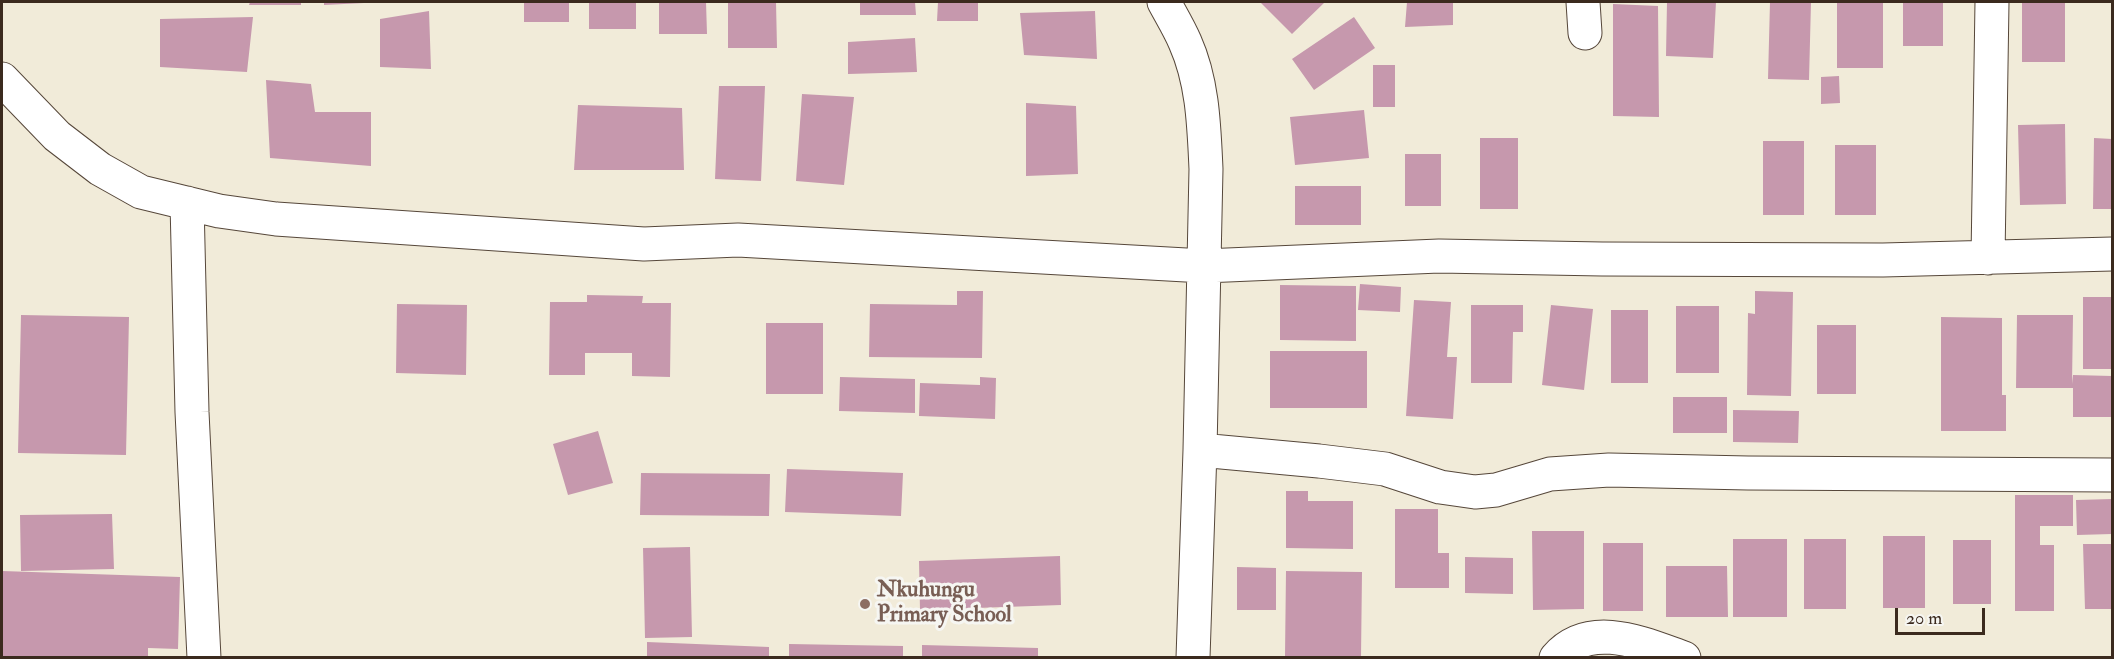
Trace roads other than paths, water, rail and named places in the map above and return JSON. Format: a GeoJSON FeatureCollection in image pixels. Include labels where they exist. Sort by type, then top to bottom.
{"type":"FeatureCollection","features":[{"type":"Feature","properties":{"kind":"street"},"geometry":{"type":"LineString","coordinates":[[1164,2],[1186,43],[1199,84],[1206,170],[1193,657]]}},
{"type":"Feature","properties":{"kind":"street"},"geometry":{"type":"LineString","coordinates":[[1988,258],[1992,2]]}},
{"type":"Feature","properties":{"kind":"street"},"geometry":{"type":"LineString","coordinates":[[2,79],[57,136],[100,170],[141,192],[219,211],[276,219],[644,244],[738,240],[1204,266],[1439,256],[1613,260],[1883,260],[2112,254]]}},
{"type":"Feature","properties":{"kind":"street"},"geometry":{"type":"LineString","coordinates":[[186,203],[192,412],[204,657]]}},
{"type":"Feature","properties":{"kind":"street"},"geometry":{"type":"LineString","coordinates":[[1200,450],[1385,469],[1440,487],[1476,492],[1497,490],[1550,474],[1609,470],[2112,475]]}},
{"type":"Feature","properties":{"kind":"street"},"geometry":{"type":"LineString","coordinates":[[1556,657],[1563,650],[1581,641],[1623,637],[1684,657]]}},
{"type":"Feature","properties":{"kind":"place","name":"Nkuhungu Primary School"},"geometry":{"type":"Point","coordinates":[865,604]}}]}
